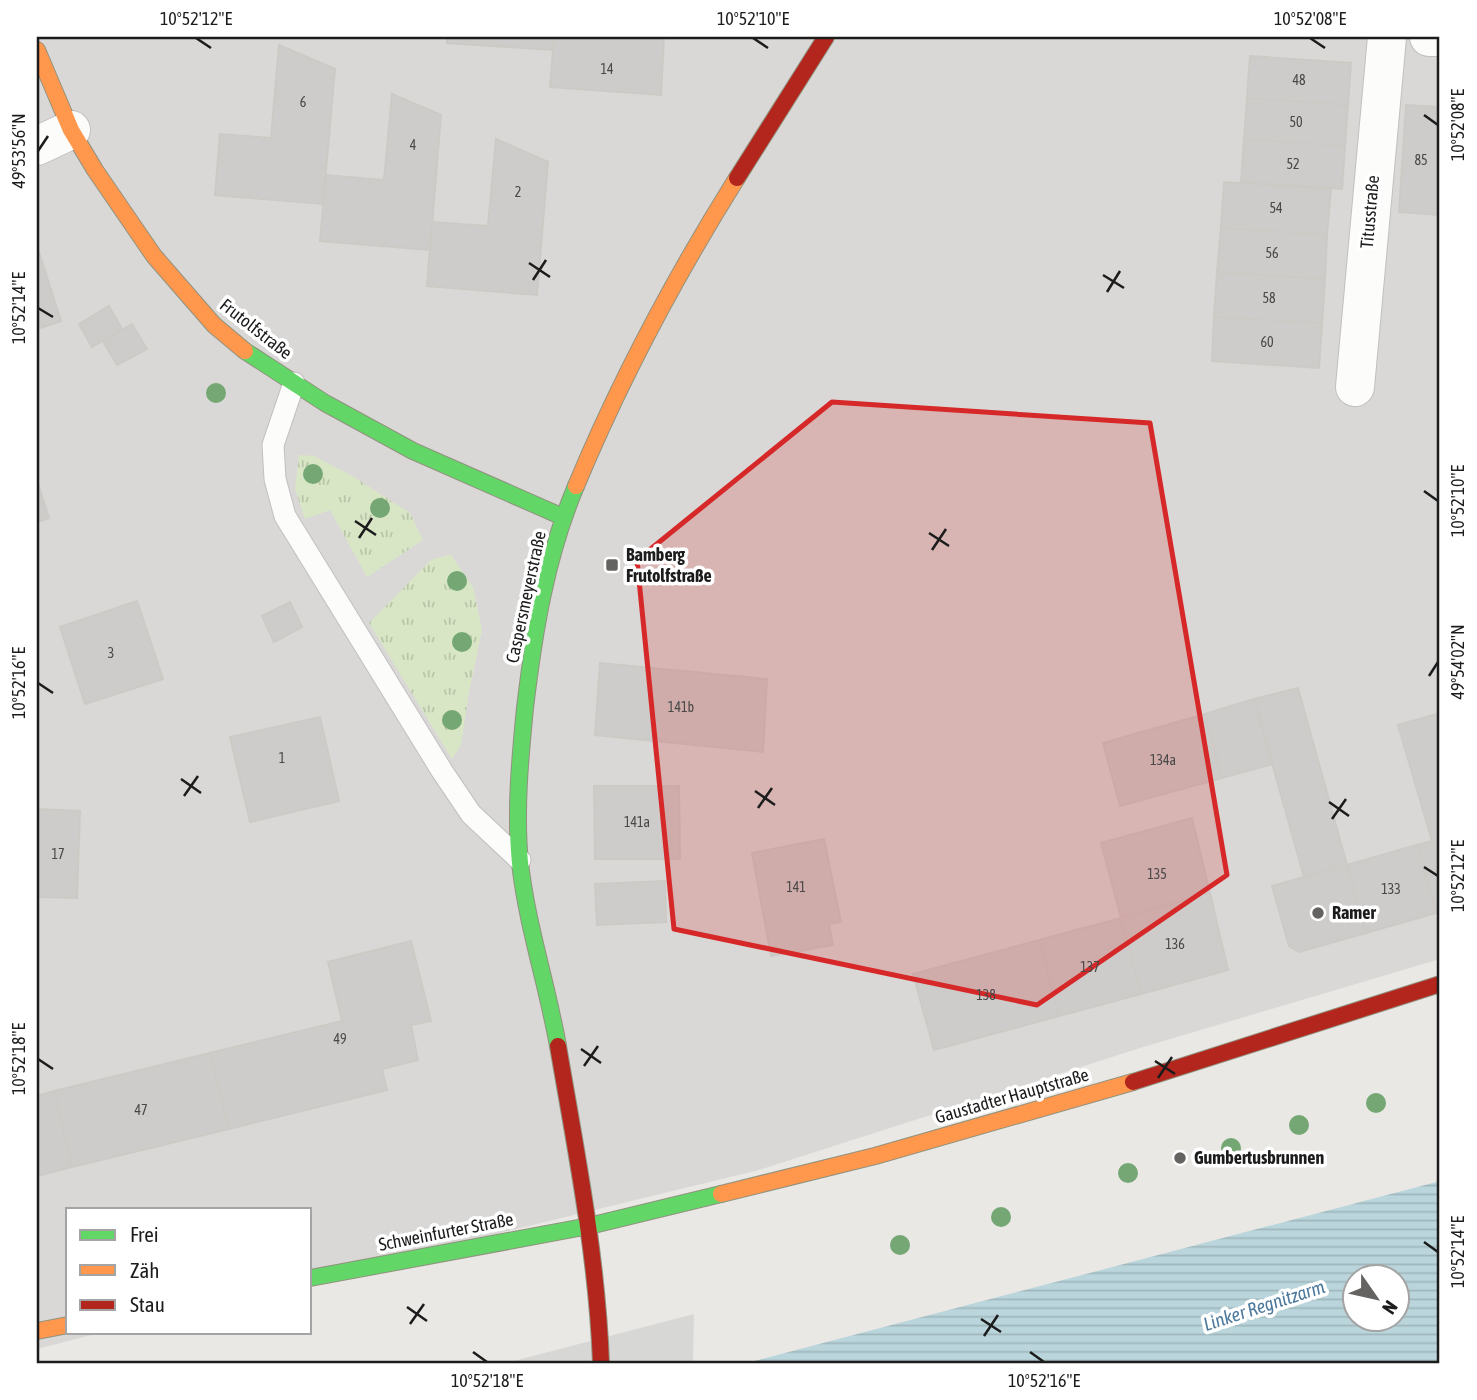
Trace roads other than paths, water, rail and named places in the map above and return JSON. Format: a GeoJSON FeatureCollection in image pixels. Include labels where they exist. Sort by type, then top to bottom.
{"type":"FeatureCollection","features":[{"type":"Feature","properties":{"kind":"street","name":"Caspersmeyerstraße"},"geometry":{"type":"LineString","coordinates":[[601,1363],[599,1308],[589,1226],[553,1019],[528,919],[520,860],[519,766],[534,633],[553,548],[563,517],[645,336],[688,256],[826,37]]}},
{"type":"Feature","properties":{"kind":"street","name":"Titusstraße"},"geometry":{"type":"LineString","coordinates":[[1355,387],[1387,37]]}},
{"type":"Feature","properties":{"kind":"street"},"geometry":{"type":"LineString","coordinates":[[1429,37],[1440,37]]}},
{"type":"Feature","properties":{"kind":"street","name":"Frutolfstraße"},"geometry":{"type":"LineString","coordinates":[[37,50],[71,130],[125,215],[183,292],[215,324],[249,354],[294,383],[413,451],[563,517]]}},
{"type":"Feature","properties":{"kind":"street"},"geometry":{"type":"LineString","coordinates":[[37,146],[71,130]]}},
{"type":"Feature","properties":{"kind":"street","name":"Gaustadter Hauptstraße"},"geometry":{"type":"LineString","coordinates":[[589,1226],[875,1156],[1156,1075],[1440,984]]}},
{"type":"Feature","properties":{"kind":"street","name":"Schweinfurter Straße"},"geometry":{"type":"LineString","coordinates":[[312,1278],[589,1226]]}},
{"type":"Feature","properties":{"kind":"street"},"geometry":{"type":"LineString","coordinates":[[37,1331],[66,1325]]}},
{"type":"Feature","properties":{"kind":"lane"},"geometry":{"type":"LineString","coordinates":[[294,383],[273,445],[275,479],[285,516],[471,814],[520,860]]}},
{"type":"Feature","properties":{"kind":"water","name":"Linker Regnitzarm"},"geometry":{"type":"Polygon","coordinates":[[[1440,1181],[1440,1363],[747,1363],[1440,1181]]]}},
{"type":"Feature","properties":{"kind":"place","name":"Bamberg Frutolfstraße"},"geometry":{"type":"Point","coordinates":[612,565]}},
{"type":"Feature","properties":{"kind":"place","name":"Ramer"},"geometry":{"type":"Point","coordinates":[1318,913]}},
{"type":"Feature","properties":{"kind":"place","name":"Gumbertusbrunnen"},"geometry":{"type":"Point","coordinates":[1180,1158]}}]}
